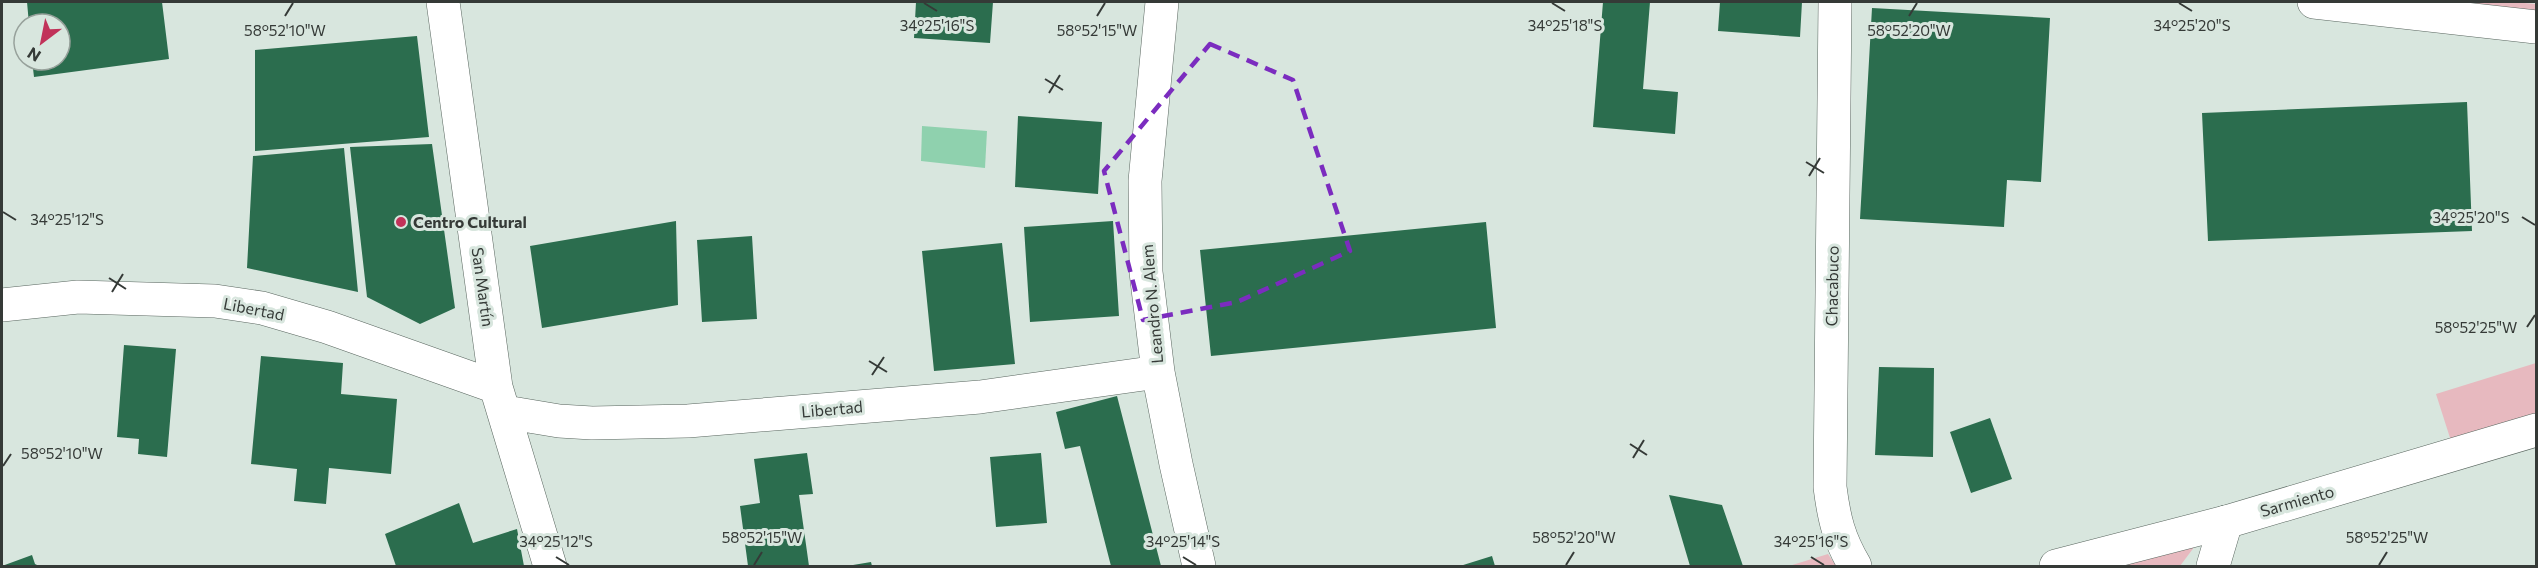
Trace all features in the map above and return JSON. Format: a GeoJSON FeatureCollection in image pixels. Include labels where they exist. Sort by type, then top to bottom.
{"type":"FeatureCollection","features":[{"type":"Feature","properties":{"kind":"street","name":"San Martín"},"geometry":{"type":"LineString","coordinates":[[443,2],[500,399],[550,567]]}},
{"type":"Feature","properties":{"kind":"street","name":"Leandro N. Alem"},"geometry":{"type":"LineString","coordinates":[[1162,2],[1145,182],[1146,272],[1158,372],[1199,567]]}},
{"type":"Feature","properties":{"kind":"street","name":"Chacabuco"},"geometry":{"type":"LineString","coordinates":[[1835,2],[1830,487],[1834,521],[1842,545],[1855,567]]}},
{"type":"Feature","properties":{"kind":"street"},"geometry":{"type":"LineString","coordinates":[[2314,2],[2536,27]]}},
{"type":"Feature","properties":{"kind":"street","name":"Libertad"},"geometry":{"type":"LineString","coordinates":[[2,305],[78,297],[215,301],[262,308],[327,327],[559,421],[592,423],[688,421],[980,397],[1158,372]]}},
{"type":"Feature","properties":{"kind":"street","name":"Sarmiento"},"geometry":{"type":"LineString","coordinates":[[2056,567],[2226,522],[2536,430]]}},
{"type":"Feature","properties":{"kind":"street"},"geometry":{"type":"LineString","coordinates":[[2213,567],[2226,522]]}},
{"type":"Feature","properties":{"kind":"highlighted area"},"geometry":{"type":"Polygon","coordinates":[[[1210,44],[1293,80],[1350,251],[1237,302],[1143,320],[1104,171],[1210,44]]]}},
{"type":"Feature","properties":{"kind":"shaded area"},"geometry":{"type":"Polygon","coordinates":[[[2417,2],[2536,4],[2536,14],[2417,2]]]}},
{"type":"Feature","properties":{"kind":"shaded area"},"geometry":{"type":"Polygon","coordinates":[[[922,126],[987,131],[985,168],[921,161],[922,126]]]}},
{"type":"Feature","properties":{"kind":"shaded area"},"geometry":{"type":"Polygon","coordinates":[[[2536,363],[2536,416],[2451,441],[2436,394],[2536,363]]]}},
{"type":"Feature","properties":{"kind":"shaded area"},"geometry":{"type":"Polygon","coordinates":[[[2198,542],[2180,566],[2105,566],[2198,542]]]}},
{"type":"Feature","properties":{"kind":"shaded area"},"geometry":{"type":"Polygon","coordinates":[[[1828,554],[1836,566],[1789,566],[1828,554]]]}},
{"type":"Feature","properties":{"kind":"building"},"geometry":{"type":"Polygon","coordinates":[[[27,2],[162,2],[169,59],[72,72],[72,12],[28,12],[27,2]]]}},
{"type":"Feature","properties":{"kind":"building"},"geometry":{"type":"Polygon","coordinates":[[[916,2],[993,2],[990,43],[914,38],[916,2]]]}},
{"type":"Feature","properties":{"kind":"building"},"geometry":{"type":"Polygon","coordinates":[[[1603,2],[1650,2],[1643,89],[1678,92],[1675,134],[1593,127],[1603,2]]]}},
{"type":"Feature","properties":{"kind":"building"},"geometry":{"type":"Polygon","coordinates":[[[1720,2],[1802,2],[1800,37],[1718,31],[1720,2]]]}},
{"type":"Feature","properties":{"kind":"building"},"geometry":{"type":"Polygon","coordinates":[[[1872,8],[2050,18],[2041,182],[2007,180],[2004,227],[1860,219],[1872,8]]]}},
{"type":"Feature","properties":{"kind":"building"},"geometry":{"type":"Polygon","coordinates":[[[417,36],[429,137],[255,151],[255,50],[417,36]]]}},
{"type":"Feature","properties":{"kind":"building"},"geometry":{"type":"Polygon","coordinates":[[[33,72],[72,72],[34,77],[33,72]]]}},
{"type":"Feature","properties":{"kind":"building"},"geometry":{"type":"Polygon","coordinates":[[[2467,102],[2472,231],[2208,241],[2202,113],[2467,102]]]}},
{"type":"Feature","properties":{"kind":"building"},"geometry":{"type":"Polygon","coordinates":[[[1018,116],[1102,122],[1098,194],[1015,187],[1018,116]]]}},
{"type":"Feature","properties":{"kind":"building","name":"Centro Cultural"},"geometry":{"type":"Polygon","coordinates":[[[432,144],[455,308],[420,324],[367,297],[350,147],[432,144]]]}},
{"type":"Feature","properties":{"kind":"building"},"geometry":{"type":"Polygon","coordinates":[[[344,148],[358,292],[247,268],[253,156],[344,148]]]}},
{"type":"Feature","properties":{"kind":"building"},"geometry":{"type":"Polygon","coordinates":[[[676,221],[678,305],[542,328],[530,246],[676,221]]]}},
{"type":"Feature","properties":{"kind":"building"},"geometry":{"type":"Polygon","coordinates":[[[1113,221],[1119,316],[1030,322],[1024,227],[1113,221]]]}},
{"type":"Feature","properties":{"kind":"building"},"geometry":{"type":"Polygon","coordinates":[[[1486,222],[1496,328],[1211,356],[1200,250],[1486,222]]]}},
{"type":"Feature","properties":{"kind":"building"},"geometry":{"type":"Polygon","coordinates":[[[752,236],[757,319],[702,322],[697,240],[752,236]]]}},
{"type":"Feature","properties":{"kind":"building"},"geometry":{"type":"Polygon","coordinates":[[[1002,243],[1015,364],[934,371],[922,251],[1002,243]]]}},
{"type":"Feature","properties":{"kind":"building"},"geometry":{"type":"Polygon","coordinates":[[[124,345],[176,349],[167,457],[138,454],[139,439],[117,437],[124,345]]]}},
{"type":"Feature","properties":{"kind":"building"},"geometry":{"type":"Polygon","coordinates":[[[261,356],[343,363],[341,394],[397,399],[391,474],[329,468],[326,504],[294,501],[297,469],[251,464],[261,356]]]}},
{"type":"Feature","properties":{"kind":"building"},"geometry":{"type":"Polygon","coordinates":[[[1879,367],[1934,368],[1933,457],[1875,455],[1879,367]]]}},
{"type":"Feature","properties":{"kind":"building"},"geometry":{"type":"Polygon","coordinates":[[[1117,396],[1161,566],[1111,566],[1080,446],[1065,449],[1056,412],[1117,396]]]}},
{"type":"Feature","properties":{"kind":"building"},"geometry":{"type":"Polygon","coordinates":[[[1990,418],[2012,479],[1971,493],[1950,432],[1990,418]]]}},
{"type":"Feature","properties":{"kind":"building"},"geometry":{"type":"Polygon","coordinates":[[[807,453],[813,494],[799,495],[809,566],[748,566],[740,506],[760,503],[754,459],[807,453]]]}},
{"type":"Feature","properties":{"kind":"building"},"geometry":{"type":"Polygon","coordinates":[[[1041,453],[1047,523],[996,527],[990,457],[1041,453]]]}},
{"type":"Feature","properties":{"kind":"building"},"geometry":{"type":"Polygon","coordinates":[[[1669,495],[1722,505],[1743,566],[1690,566],[1669,495]]]}},
{"type":"Feature","properties":{"kind":"building"},"geometry":{"type":"Polygon","coordinates":[[[459,503],[473,543],[517,529],[524,566],[396,566],[385,534],[459,503]]]}},
{"type":"Feature","properties":{"kind":"building"},"geometry":{"type":"Polygon","coordinates":[[[32,555],[35,564],[39,566],[2,566],[32,555]]]}},
{"type":"Feature","properties":{"kind":"building"},"geometry":{"type":"Polygon","coordinates":[[[1492,556],[1495,566],[1460,566],[1492,556]]]}},
{"type":"Feature","properties":{"kind":"building"},"geometry":{"type":"Polygon","coordinates":[[[871,562],[872,566],[853,566],[853,565],[871,562]]]}},
{"type":"Feature","properties":{"kind":"place","name":"Centro Cultural"},"geometry":{"type":"Point","coordinates":[401,222]}}]}
